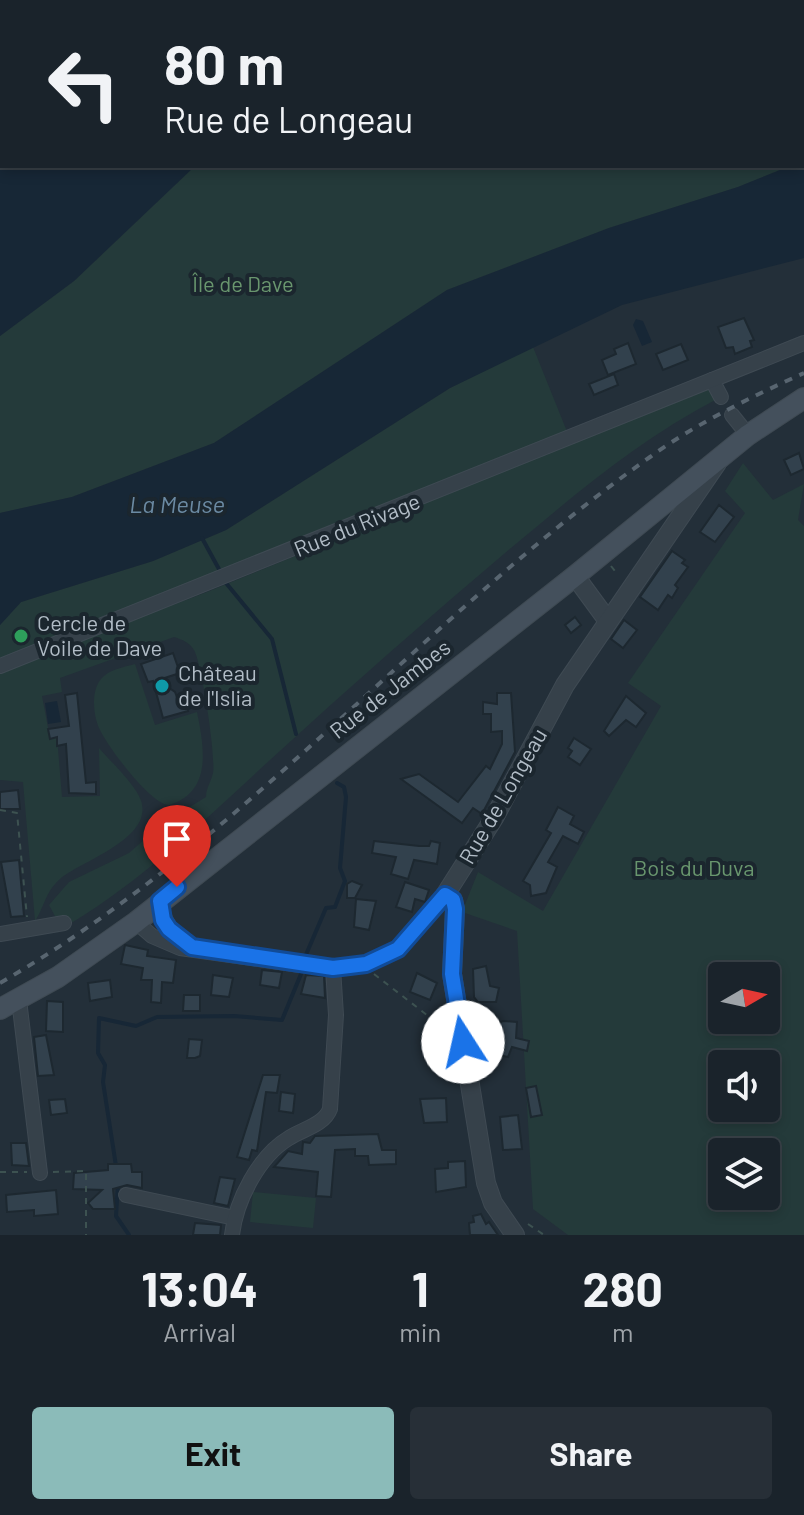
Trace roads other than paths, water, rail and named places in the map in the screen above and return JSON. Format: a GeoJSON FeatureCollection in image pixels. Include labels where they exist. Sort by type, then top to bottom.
{"type":"FeatureCollection","features":[{"type":"Feature","properties":{"kind":"main road","name":"Rue de Jambes"},"geometry":{"type":"LineString","coordinates":[[9,1005],[136,922],[575,576],[748,435],[804,398]]}},
{"type":"Feature","properties":{"kind":"street","name":"Rue du Rivage"},"geometry":{"type":"LineString","coordinates":[[0,666],[225,579],[804,343]]}},
{"type":"Feature","properties":{"kind":"street"},"geometry":{"type":"LineString","coordinates":[[712,380],[721,397]]}},
{"type":"Feature","properties":{"kind":"street"},"geometry":{"type":"LineString","coordinates":[[732,415],[748,435]]}},
{"type":"Feature","properties":{"kind":"street","name":"Rue de Longeau"},"geometry":{"type":"LineString","coordinates":[[136,922],[166,943],[333,968],[366,964],[406,942],[445,895],[494,818],[565,685],[696,498],[720,457]]}},
{"type":"Feature","properties":{"kind":"street"},"geometry":{"type":"LineString","coordinates":[[575,576],[608,621]]}},
{"type":"Feature","properties":{"kind":"street"},"geometry":{"type":"LineString","coordinates":[[445,895],[453,900],[455,909],[452,974],[489,1193],[515,1235]]}},
{"type":"Feature","properties":{"kind":"street"},"geometry":{"type":"LineString","coordinates":[[160,901],[163,920],[169,929],[192,947]]}},
{"type":"Feature","properties":{"kind":"street"},"geometry":{"type":"LineString","coordinates":[[0,934],[64,923]]}},
{"type":"Feature","properties":{"kind":"street"},"geometry":{"type":"LineString","coordinates":[[232,1235],[235,1218],[260,1166],[271,1152],[323,1120],[330,1109],[336,1015],[333,968]]}},
{"type":"Feature","properties":{"kind":"street"},"geometry":{"type":"LineString","coordinates":[[9,1005],[40,1173]]}},
{"type":"Feature","properties":{"kind":"street"},"geometry":{"type":"LineString","coordinates":[[126,1195],[235,1218]]}},
{"type":"Feature","properties":{"kind":"water"},"geometry":{"type":"Polygon","coordinates":[[[193,168],[74,281],[0,336],[0,170],[193,168]]]}},
{"type":"Feature","properties":{"kind":"water","name":"La Meuse"},"geometry":{"type":"Polygon","coordinates":[[[785,168],[804,168],[804,258],[622,305],[450,388],[226,530],[153,561],[21,602],[0,625],[0,513],[72,497],[214,443],[447,290],[609,228],[738,187],[785,168]]]}},
{"type":"Feature","properties":{"kind":"water"},"geometry":{"type":"Polygon","coordinates":[[[636,319],[643,321],[652,342],[642,346],[633,325],[636,319]]]}},
{"type":"Feature","properties":{"kind":"water"},"geometry":{"type":"Polygon","coordinates":[[[57,701],[61,722],[48,724],[45,703],[57,701]]]}},
{"type":"Feature","properties":{"kind":"waterway"},"geometry":{"type":"LineString","coordinates":[[202,538],[220,571]]}},
{"type":"Feature","properties":{"kind":"waterway"},"geometry":{"type":"LineString","coordinates":[[226,583],[272,639],[296,734]]}},
{"type":"Feature","properties":{"kind":"waterway"},"geometry":{"type":"LineString","coordinates":[[305,957],[326,908],[335,907],[345,881],[340,868],[346,797],[344,787],[337,783]]}},
{"type":"Feature","properties":{"kind":"waterway"},"geometry":{"type":"LineString","coordinates":[[116,1166],[103,1082],[105,1065],[98,1053],[99,1018],[136,1026],[157,1017],[234,1016],[282,1020],[301,974]]}},
{"type":"Feature","properties":{"kind":"waterway"},"geometry":{"type":"LineString","coordinates":[[118,1183],[116,1216],[129,1235]]}},
{"type":"Feature","properties":{"kind":"railway"},"geometry":{"type":"LineString","coordinates":[[0,983],[88,927],[172,864],[252,797],[486,587],[650,457],[705,422],[804,373]]}},
{"type":"Feature","properties":{"kind":"place","name":"Cercle de Voile de Dave"},"geometry":{"type":"Point","coordinates":[21,636]}},
{"type":"Feature","properties":{"kind":"place","name":"Château de l'Islia"},"geometry":{"type":"Point","coordinates":[162,686]}},
{"type":"Feature","properties":{"kind":"park label","name":"Île de Dave"},"geometry":{"type":"Point","coordinates":[243,284]}},
{"type":"Feature","properties":{"kind":"park label","name":"Bois du Duva"},"geometry":{"type":"Point","coordinates":[694,868]}}]}
